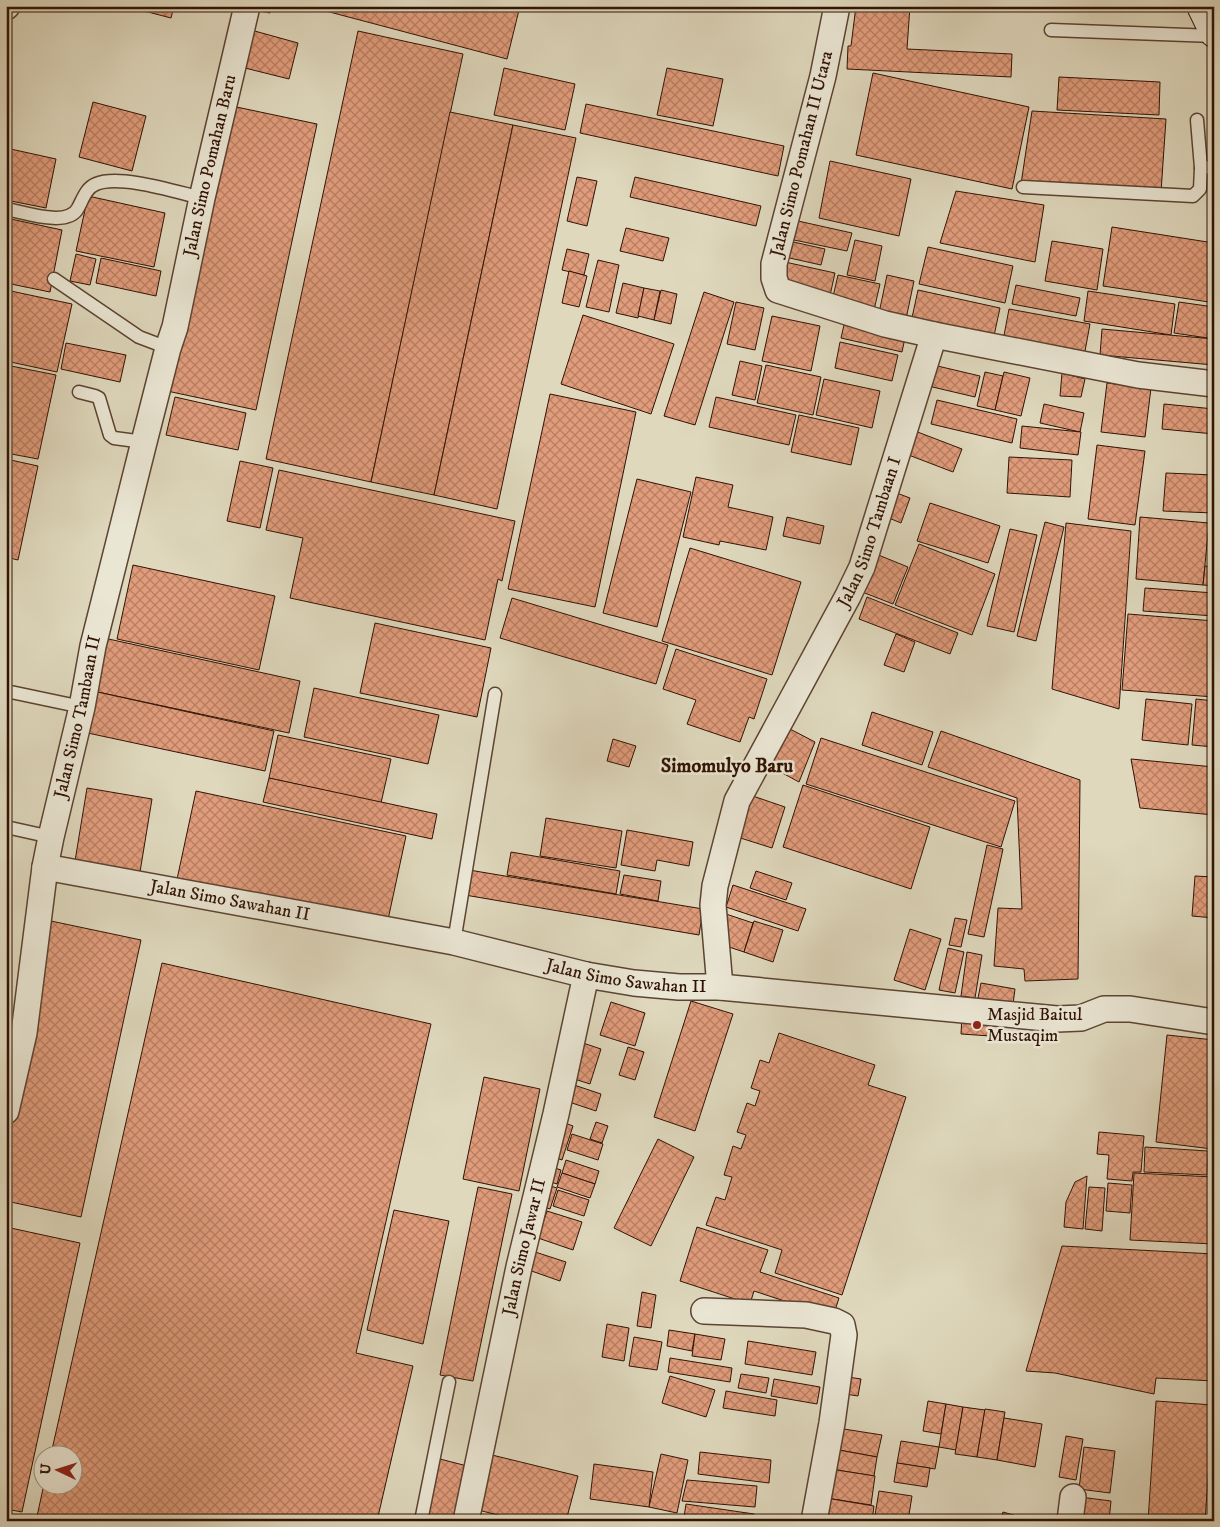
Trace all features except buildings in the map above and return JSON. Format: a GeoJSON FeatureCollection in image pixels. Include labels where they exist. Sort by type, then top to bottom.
{"type":"FeatureCollection","features":[{"type":"Feature","properties":{"kind":"main road"},"geometry":{"type":"LineString","coordinates":[[1201,6],[1214,35]]}},
{"type":"Feature","properties":{"kind":"street","name":"Jalan Simo Pomahan Baru"},"geometry":{"type":"LineString","coordinates":[[171,338],[247,6]]}},
{"type":"Feature","properties":{"kind":"street","name":"Jalan Simo Pomahan II Utara"},"geometry":{"type":"LineString","coordinates":[[837,6],[823,76],[774,264],[774,278],[778,290],[885,324],[934,335]]}},
{"type":"Feature","properties":{"kind":"street"},"geometry":{"type":"LineString","coordinates":[[934,335],[1138,375],[1214,384]]}},
{"type":"Feature","properties":{"kind":"street","name":"Jalan Simo Tambaan I"},"geometry":{"type":"LineString","coordinates":[[720,988],[713,905],[715,886],[737,801],[862,567],[934,335]]}},
{"type":"Feature","properties":{"kind":"street","name":"Jalan Simo Tambaan II"},"geometry":{"type":"LineString","coordinates":[[6,1111],[24,1033],[45,867],[51,836],[82,708],[93,646],[171,338]]}},
{"type":"Feature","properties":{"kind":"street","name":"Jalan Simo Sawahan II"},"geometry":{"type":"LineString","coordinates":[[45,867],[454,942],[586,975],[643,984],[720,988],[1057,1019],[1082,1018],[1104,1009],[1130,1009],[1214,1022]]}},
{"type":"Feature","properties":{"kind":"street","name":"Jalan Simo Jawar II"},"geometry":{"type":"LineString","coordinates":[[466,1521],[519,1267],[556,1114],[586,975]]}},
{"type":"Feature","properties":{"kind":"street"},"geometry":{"type":"LineString","coordinates":[[704,1311],[806,1314],[842,1325],[843,1345],[832,1423],[814,1521]]}},
{"type":"Feature","properties":{"kind":"lane"},"geometry":{"type":"LineString","coordinates":[[1051,30],[1214,35]]}},
{"type":"Feature","properties":{"kind":"lane"},"geometry":{"type":"LineString","coordinates":[[1023,187],[1193,196],[1200,189],[1208,167],[1197,120]]}},
{"type":"Feature","properties":{"kind":"lane"},"geometry":{"type":"LineString","coordinates":[[6,209],[54,218],[66,218],[76,212],[87,191],[96,184],[112,181],[144,185],[202,198]]}},
{"type":"Feature","properties":{"kind":"lane"},"geometry":{"type":"LineString","coordinates":[[54,278],[138,337],[171,338]]}},
{"type":"Feature","properties":{"kind":"lane"},"geometry":{"type":"LineString","coordinates":[[79,392],[99,398],[110,435],[114,438],[144,442]]}},
{"type":"Feature","properties":{"kind":"lane"},"geometry":{"type":"LineString","coordinates":[[6,691],[82,708]]}},
{"type":"Feature","properties":{"kind":"lane"},"geometry":{"type":"LineString","coordinates":[[454,942],[495,694]]}},
{"type":"Feature","properties":{"kind":"lane"},"geometry":{"type":"LineString","coordinates":[[6,827],[51,836]]}},
{"type":"Feature","properties":{"kind":"lane"},"geometry":{"type":"LineString","coordinates":[[420,1521],[449,1382]]}},
{"type":"Feature","properties":{"kind":"place","name":"Masjid Baitul Mustaqim"},"geometry":{"type":"Point","coordinates":[977,1025]}},
{"type":"Feature","properties":{"kind":"district","name":"Simomulyo Baru"},"geometry":{"type":"Point","coordinates":[727,766]}}]}
